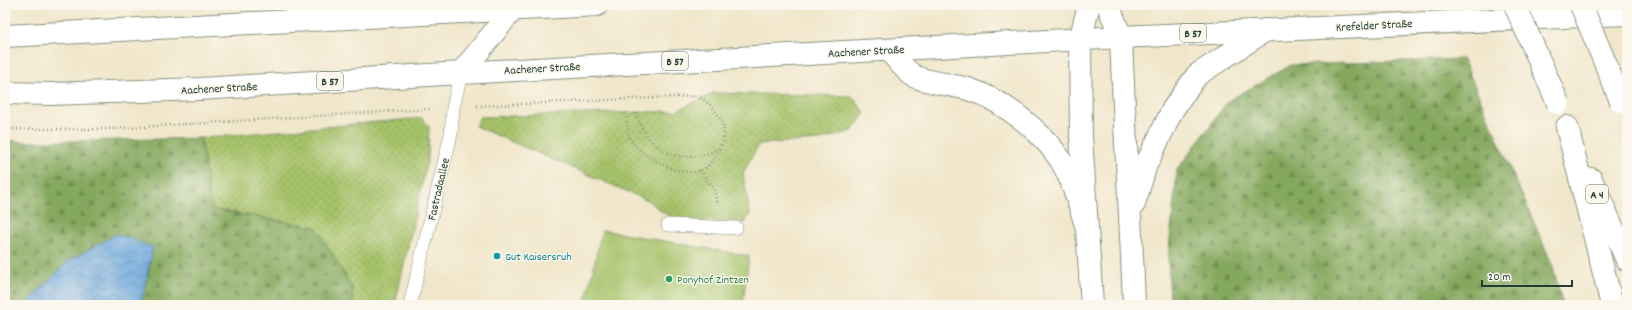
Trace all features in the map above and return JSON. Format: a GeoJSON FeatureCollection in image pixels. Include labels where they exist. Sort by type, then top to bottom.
{"type":"FeatureCollection","features":[{"type":"Feature","properties":{"kind":"main road"},"geometry":{"type":"LineString","coordinates":[[5,36],[514,7],[597,5]]}},
{"type":"Feature","properties":{"kind":"main road"},"geometry":{"type":"LineString","coordinates":[[1089,5],[1080,40],[1081,136],[1092,305]]}},
{"type":"Feature","properties":{"kind":"main road"},"geometry":{"type":"LineString","coordinates":[[1108,5],[1121,36],[1125,141],[1131,214],[1134,305]]}},
{"type":"Feature","properties":{"kind":"main road","name":"A 4"},"geometry":{"type":"LineString","coordinates":[[1515,5],[1558,103],[1567,128],[1627,260]]}},
{"type":"Feature","properties":{"kind":"main road"},"geometry":{"type":"LineString","coordinates":[[1581,5],[1624,107]]}},
{"type":"Feature","properties":{"kind":"main road"},"geometry":{"type":"LineString","coordinates":[[461,73],[514,7]]}},
{"type":"Feature","properties":{"kind":"main road","name":"Krefelder Straße"},"geometry":{"type":"LineString","coordinates":[[1080,40],[1121,36],[1627,14]]}},
{"type":"Feature","properties":{"kind":"main road"},"geometry":{"type":"LineString","coordinates":[[1131,214],[1149,158],[1173,109],[1197,75],[1266,30]]}},
{"type":"Feature","properties":{"kind":"main road","name":"Aachener Straße"},"geometry":{"type":"LineString","coordinates":[[5,93],[50,94],[199,90],[461,73],[1080,40]]}},
{"type":"Feature","properties":{"kind":"main road"},"geometry":{"type":"LineString","coordinates":[[889,50],[914,76],[975,92],[1000,103],[1032,128],[1049,145],[1064,166],[1076,194],[1086,225]]}},
{"type":"Feature","properties":{"kind":"main road"},"geometry":{"type":"LineString","coordinates":[[1567,128],[1612,305]]}},
{"type":"Feature","properties":{"kind":"lane","name":"Fastradaallee"},"geometry":{"type":"LineString","coordinates":[[410,305],[451,134],[453,108],[461,73]]}},
{"type":"Feature","properties":{"kind":"lane"},"geometry":{"type":"LineString","coordinates":[[668,226],[736,228]]}},
{"type":"Feature","properties":{"kind":"path"},"geometry":{"type":"LineString","coordinates":[[5,128],[107,129],[453,108],[697,96],[707,101],[717,114],[724,132],[720,148],[712,162],[700,170],[679,171],[653,160],[632,143],[628,133],[626,114]]}},
{"type":"Feature","properties":{"kind":"path"},"geometry":{"type":"LineString","coordinates":[[636,113],[640,127],[647,137],[657,147],[666,152],[683,156],[700,156],[720,148]]}},
{"type":"Feature","properties":{"kind":"path"},"geometry":{"type":"LineString","coordinates":[[700,170],[714,190],[718,203],[718,228]]}},
{"type":"Feature","properties":{"kind":"green space"},"geometry":{"type":"Polygon","coordinates":[[[1463,59],[1552,264],[1563,305],[1170,305],[1168,258],[1177,170],[1228,101],[1291,65],[1463,59]]]}},
{"type":"Feature","properties":{"kind":"green space"},"geometry":{"type":"Polygon","coordinates":[[[714,93],[852,96],[865,113],[852,131],[820,140],[759,144],[743,173],[750,214],[744,223],[674,220],[647,200],[475,126],[480,117],[676,111],[714,93]]]}},
{"type":"Feature","properties":{"kind":"green space"},"geometry":{"type":"Polygon","coordinates":[[[422,118],[429,127],[428,156],[395,305],[353,305],[352,287],[316,227],[211,209],[201,138],[422,118]]]}},
{"type":"Feature","properties":{"kind":"green space"},"geometry":{"type":"Polygon","coordinates":[[[201,138],[211,209],[316,227],[352,287],[353,305],[141,305],[153,247],[68,261],[25,305],[5,305],[5,140],[25,142],[201,138]]]}},
{"type":"Feature","properties":{"kind":"green space","name":"Ponyhof Zintzen"},"geometry":{"type":"Polygon","coordinates":[[[602,230],[749,256],[743,302],[756,305],[585,305],[602,230]]]}},
{"type":"Feature","properties":{"kind":"water"},"geometry":{"type":"Polygon","coordinates":[[[117,234],[153,247],[141,305],[25,305],[68,261],[117,234]]]}},
{"type":"Feature","properties":{"kind":"place","name":"Gut Kaisersruh"},"geometry":{"type":"Point","coordinates":[497,256]}},
{"type":"Feature","properties":{"kind":"place","name":"Ponyhof Zintzen"},"geometry":{"type":"Point","coordinates":[669,279]}}]}
